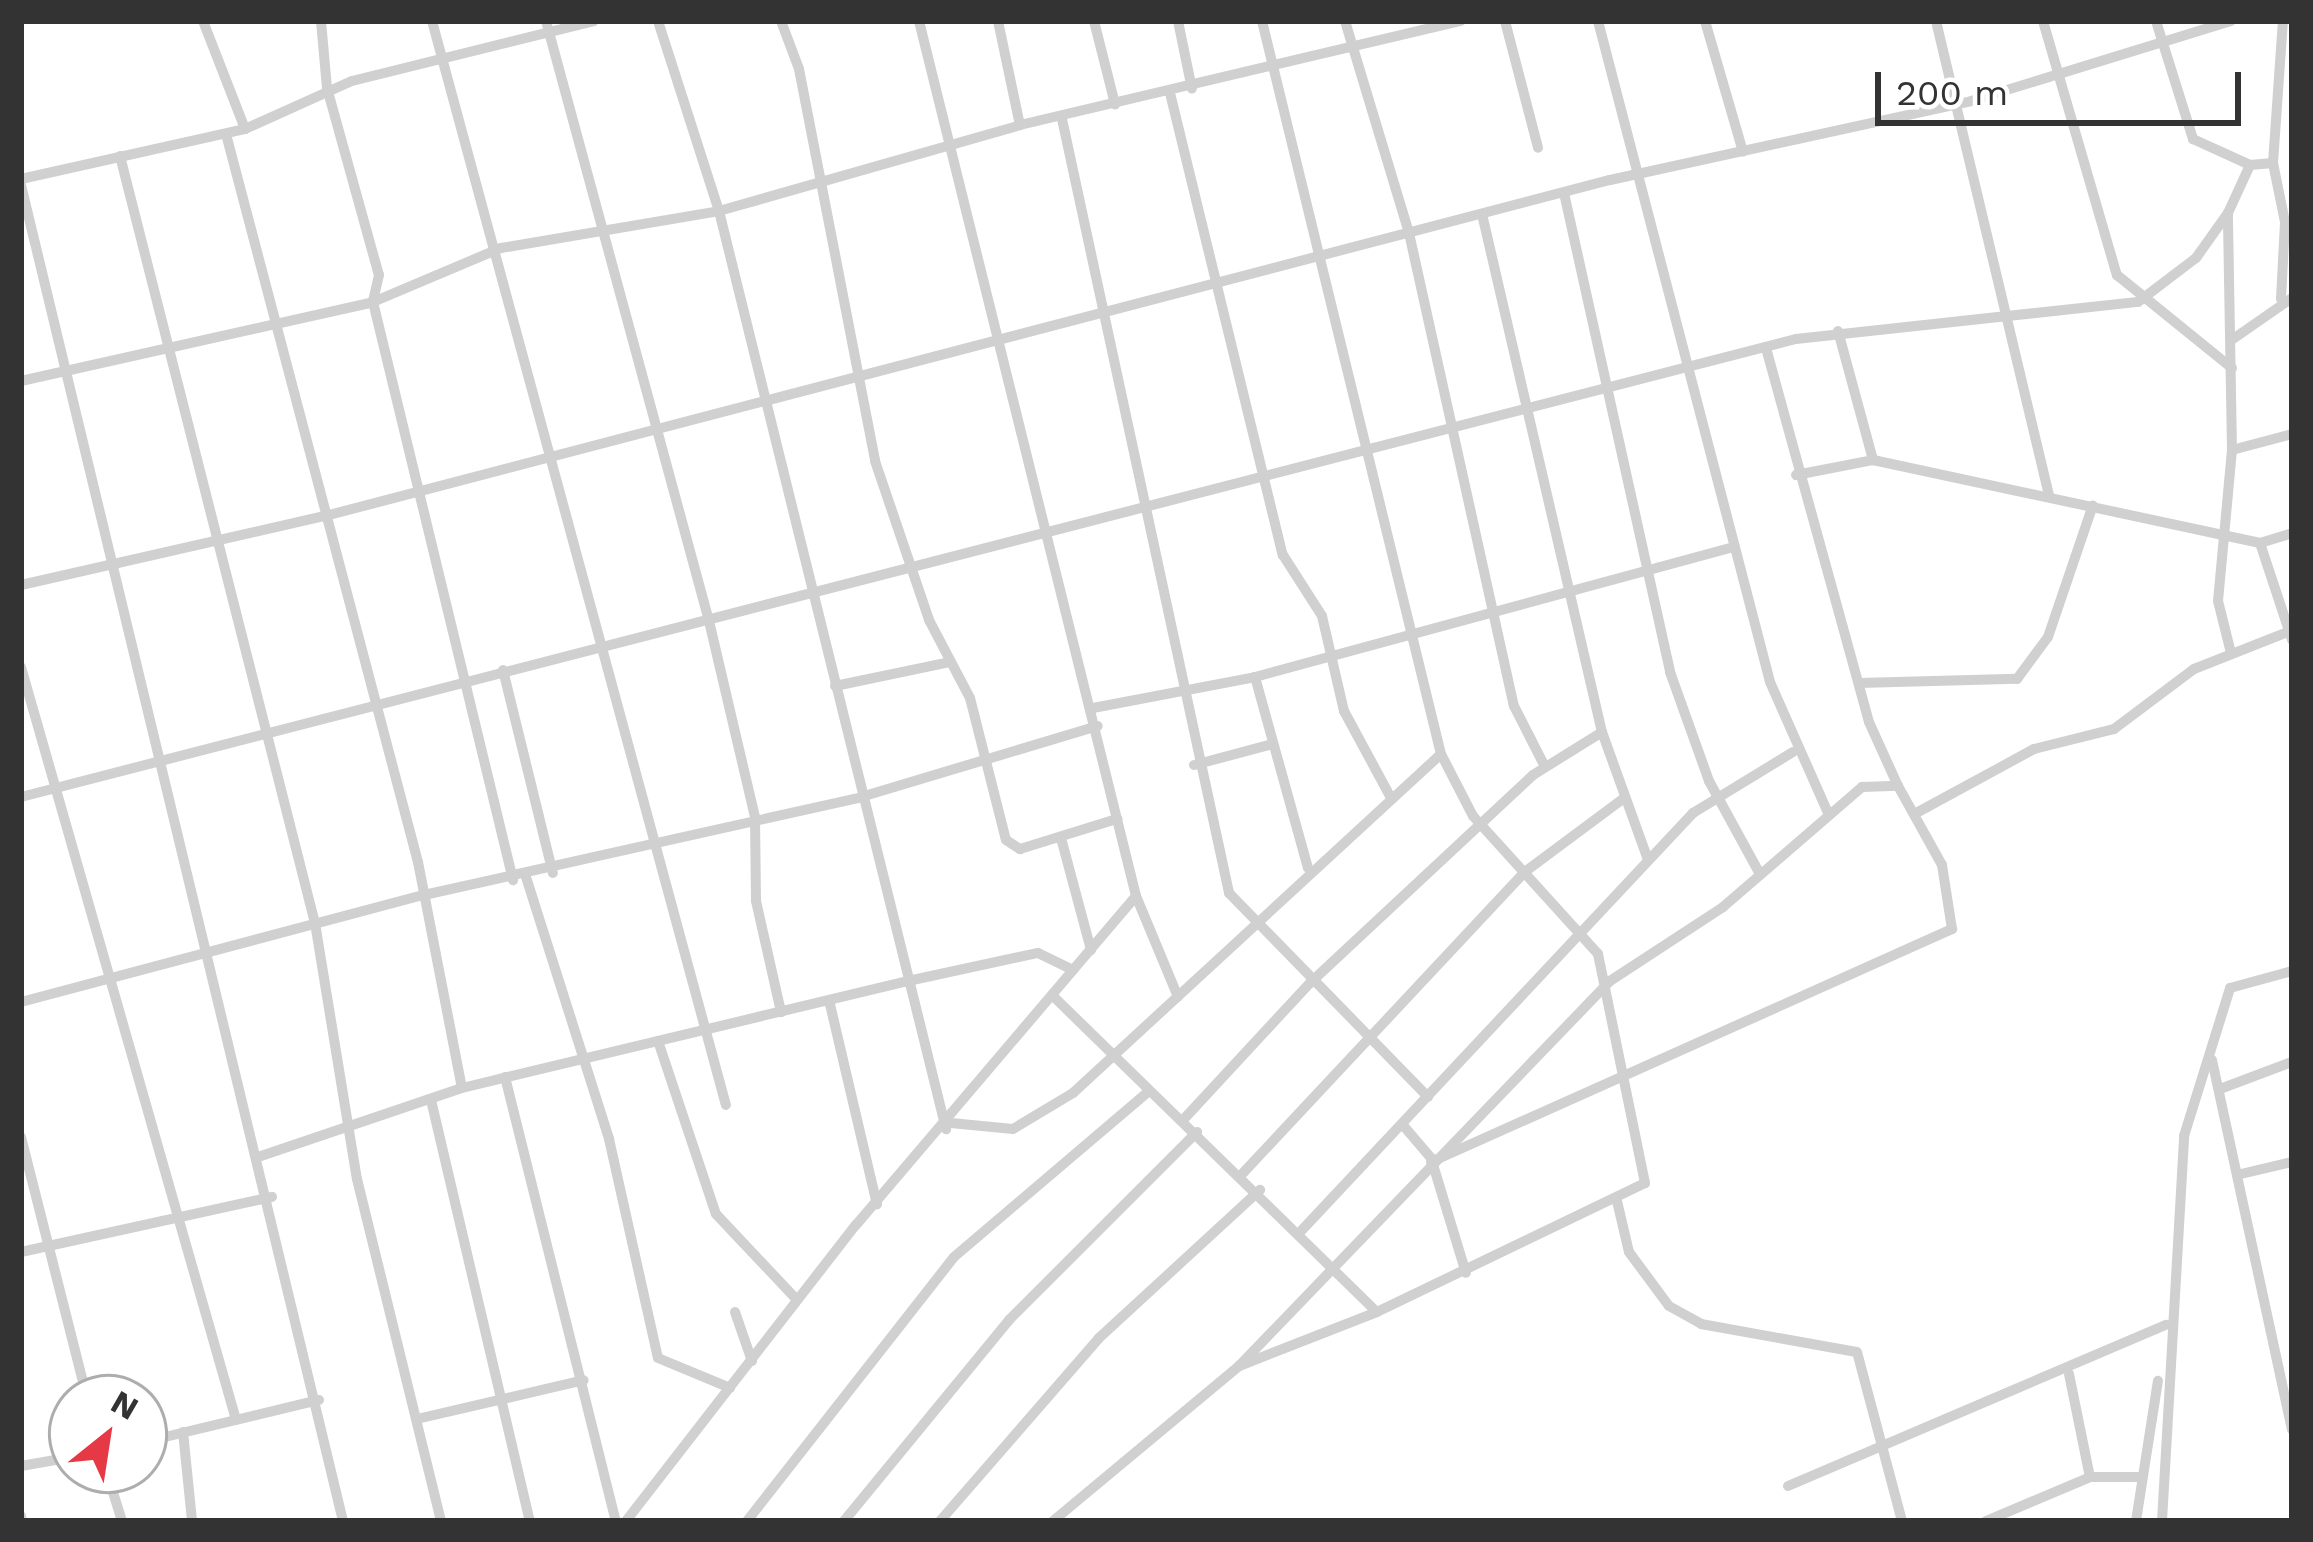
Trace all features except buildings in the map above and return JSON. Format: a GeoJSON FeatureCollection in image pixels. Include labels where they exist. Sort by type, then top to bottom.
{"type":"FeatureCollection","features":[{"type":"Feature","properties":{"kind":"street"},"geometry":{"type":"LineString","coordinates":[[202,21],[245,129]]}},
{"type":"Feature","properties":{"kind":"street"},"geometry":{"type":"LineString","coordinates":[[321,21],[327,88],[379,275],[373,302],[519,879],[584,1059],[658,1358],[730,1388]]}},
{"type":"Feature","properties":{"kind":"street"},"geometry":{"type":"LineString","coordinates":[[431,21],[501,248],[647,843],[727,1105]]}},
{"type":"Feature","properties":{"kind":"street"},"geometry":{"type":"LineString","coordinates":[[343,1521],[272,1197],[157,759],[21,182],[245,129],[327,88],[443,61],[547,26],[594,21]]}},
{"type":"Feature","properties":{"kind":"street"},"geometry":{"type":"LineString","coordinates":[[658,21],[719,211],[860,797],[948,1126]]}},
{"type":"Feature","properties":{"kind":"street"},"geometry":{"type":"LineString","coordinates":[[781,21],[859,376],[914,571],[987,764],[1012,848],[1117,819]]}},
{"type":"Feature","properties":{"kind":"street"},"geometry":{"type":"LineString","coordinates":[[919,21],[1098,726],[1136,896],[1178,997]]}},
{"type":"Feature","properties":{"kind":"street"},"geometry":{"type":"LineString","coordinates":[[998,21],[1020,125]]}},
{"type":"Feature","properties":{"kind":"street"},"geometry":{"type":"LineString","coordinates":[[1094,21],[1115,104]]}},
{"type":"Feature","properties":{"kind":"street"},"geometry":{"type":"LineString","coordinates":[[1178,21],[1192,89]]}},
{"type":"Feature","properties":{"kind":"street"},"geometry":{"type":"LineString","coordinates":[[1238,1366],[1466,1273],[1646,1183],[1623,1082],[1610,981],[1582,930],[1483,826],[1441,754],[1371,452],[1262,21]]}},
{"type":"Feature","properties":{"kind":"street"},"geometry":{"type":"LineString","coordinates":[[1345,21],[1408,233],[1447,431],[1518,719],[1544,765]]}},
{"type":"Feature","properties":{"kind":"street"},"geometry":{"type":"LineString","coordinates":[[21,381],[166,342],[373,302],[501,248],[719,211],[1020,125],[1276,72],[1461,21]]}},
{"type":"Feature","properties":{"kind":"street"},"geometry":{"type":"LineString","coordinates":[[1505,21],[1538,148]]}},
{"type":"Feature","properties":{"kind":"street"},"geometry":{"type":"LineString","coordinates":[[1598,21],[1646,174],[1734,547],[1792,752],[1828,813]]}},
{"type":"Feature","properties":{"kind":"street"},"geometry":{"type":"LineString","coordinates":[[1705,21],[1743,152]]}},
{"type":"Feature","properties":{"kind":"street"},"geometry":{"type":"LineString","coordinates":[[1936,21],[2049,495]]}},
{"type":"Feature","properties":{"kind":"street"},"geometry":{"type":"LineString","coordinates":[[2043,21],[2094,216],[2138,302],[2232,368]]}},
{"type":"Feature","properties":{"kind":"street"},"geometry":{"type":"LineString","coordinates":[[2156,21],[2193,140],[2250,165],[2273,163]]}},
{"type":"Feature","properties":{"kind":"street"},"geometry":{"type":"LineString","coordinates":[[21,585],[328,515],[420,484],[1110,313],[1564,193],[1956,104],[2231,21]]}},
{"type":"Feature","properties":{"kind":"street"},"geometry":{"type":"LineString","coordinates":[[2233,339],[2287,298],[2289,221],[2273,163],[2283,21]]}},
{"type":"Feature","properties":{"kind":"street"},"geometry":{"type":"LineString","coordinates":[[547,26],[610,230],[709,621],[754,817],[756,901],[781,1012]]}},
{"type":"Feature","properties":{"kind":"street"},"geometry":{"type":"LineString","coordinates":[[1170,93],[1261,482],[1331,656],[1344,711],[1390,796]]}},
{"type":"Feature","properties":{"kind":"street"},"geometry":{"type":"LineString","coordinates":[[1062,119],[1154,511],[1177,692],[1228,893],[1249,925],[1428,1097]]}},
{"type":"Feature","properties":{"kind":"street"},"geometry":{"type":"LineString","coordinates":[[226,134],[424,895],[462,1088]]}},
{"type":"Feature","properties":{"kind":"street"},"geometry":{"type":"LineString","coordinates":[[120,156],[315,922],[350,1126],[441,1521]]}},
{"type":"Feature","properties":{"kind":"street"},"geometry":{"type":"LineString","coordinates":[[21,797],[376,701],[1047,539],[1447,431],[1602,398],[1838,331],[1914,318],[2006,322],[2138,302],[2196,258],[2228,214],[2250,165]]}},
{"type":"Feature","properties":{"kind":"street"},"geometry":{"type":"LineString","coordinates":[[1564,193],[1602,398],[1654,570],[1670,672],[1716,798],[1760,874]]}},
{"type":"Feature","properties":{"kind":"street"},"geometry":{"type":"LineString","coordinates":[[1482,214],[1602,732],[1648,860]]}},
{"type":"Feature","properties":{"kind":"street"},"geometry":{"type":"LineString","coordinates":[[2228,214],[2232,450],[2218,601],[2230,650]]}},
{"type":"Feature","properties":{"kind":"street"},"geometry":{"type":"LineString","coordinates":[[1838,331],[1873,460]]}},
{"type":"Feature","properties":{"kind":"street"},"geometry":{"type":"LineString","coordinates":[[1431,1160],[1623,1082],[1952,929],[1950,887],[1918,812],[1898,786],[1859,683],[1796,475],[1766,348]]}},
{"type":"Feature","properties":{"kind":"street"},"geometry":{"type":"LineString","coordinates":[[2232,450],[2292,434]]}},
{"type":"Feature","properties":{"kind":"street"},"geometry":{"type":"LineString","coordinates":[[1796,475],[1873,460],[2093,505],[2224,540],[2260,543],[2292,533]]}},
{"type":"Feature","properties":{"kind":"street"},"geometry":{"type":"LineString","coordinates":[[1859,683],[2017,680],[2048,637],[2093,505]]}},
{"type":"Feature","properties":{"kind":"street"},"geometry":{"type":"LineString","coordinates":[[1918,812],[2033,749],[2114,729],[2230,650],[2290,636],[2260,543]]}},
{"type":"Feature","properties":{"kind":"street"},"geometry":{"type":"LineString","coordinates":[[1093,708],[1255,677],[1734,547]]}},
{"type":"Feature","properties":{"kind":"street"},"geometry":{"type":"LineString","coordinates":[[835,686],[950,662]]}},
{"type":"Feature","properties":{"kind":"street"},"geometry":{"type":"LineString","coordinates":[[21,667],[174,1217],[236,1420]]}},
{"type":"Feature","properties":{"kind":"street"},"geometry":{"type":"LineString","coordinates":[[503,670],[553,873]]}},
{"type":"Feature","properties":{"kind":"street"},"geometry":{"type":"LineString","coordinates":[[1255,677],[1269,745],[1308,868]]}},
{"type":"Feature","properties":{"kind":"street"},"geometry":{"type":"LineString","coordinates":[[21,1002],[424,895],[553,873],[647,843],[860,797],[987,764],[1098,726]]}},
{"type":"Feature","properties":{"kind":"street"},"geometry":{"type":"LineString","coordinates":[[1183,1120],[1310,983],[1544,765],[1602,732]]}},
{"type":"Feature","properties":{"kind":"street"},"geometry":{"type":"LineString","coordinates":[[1194,765],[1269,745]]}},
{"type":"Feature","properties":{"kind":"street"},"geometry":{"type":"LineString","coordinates":[[1302,1230],[1648,860],[1716,798],[1792,752]]}},
{"type":"Feature","properties":{"kind":"street"},"geometry":{"type":"LineString","coordinates":[[948,1126],[1031,1124],[1114,1058],[1308,868],[1441,754]]}},
{"type":"Feature","properties":{"kind":"street"},"geometry":{"type":"LineString","coordinates":[[1053,1521],[1238,1366],[1431,1160],[1610,981],[1760,874],[1828,813],[1870,784],[1898,786]]}},
{"type":"Feature","properties":{"kind":"street"},"geometry":{"type":"LineString","coordinates":[[1243,1173],[1526,872],[1623,799]]}},
{"type":"Feature","properties":{"kind":"street"},"geometry":{"type":"LineString","coordinates":[[1061,838],[1091,950]]}},
{"type":"Feature","properties":{"kind":"street"},"geometry":{"type":"LineString","coordinates":[[626,1521],[796,1299],[948,1126],[1136,896]]}},
{"type":"Feature","properties":{"kind":"street"},"geometry":{"type":"LineString","coordinates":[[262,1156],[462,1088],[908,981],[1038,953],[1073,970]]}},
{"type":"Feature","properties":{"kind":"street"},"geometry":{"type":"LineString","coordinates":[[2162,1521],[2163,1360],[2174,1191],[2230,988],[2292,970]]}},
{"type":"Feature","properties":{"kind":"street"},"geometry":{"type":"LineString","coordinates":[[1054,997],[1337,1263],[1376,1312]]}},
{"type":"Feature","properties":{"kind":"street"},"geometry":{"type":"LineString","coordinates":[[829,1000],[877,1204]]}},
{"type":"Feature","properties":{"kind":"street"},"geometry":{"type":"LineString","coordinates":[[658,1041],[716,1214],[796,1299]]}},
{"type":"Feature","properties":{"kind":"street"},"geometry":{"type":"LineString","coordinates":[[2211,1057],[2241,1174],[2292,1430]]}},
{"type":"Feature","properties":{"kind":"street"},"geometry":{"type":"LineString","coordinates":[[2220,1089],[2292,1062]]}},
{"type":"Feature","properties":{"kind":"street"},"geometry":{"type":"LineString","coordinates":[[505,1078],[616,1521]]}},
{"type":"Feature","properties":{"kind":"street"},"geometry":{"type":"LineString","coordinates":[[747,1521],[954,1257],[1149,1091]]}},
{"type":"Feature","properties":{"kind":"street"},"geometry":{"type":"LineString","coordinates":[[431,1100],[530,1521]]}},
{"type":"Feature","properties":{"kind":"street"},"geometry":{"type":"LineString","coordinates":[[1402,1124],[1431,1160],[1466,1273]]}},
{"type":"Feature","properties":{"kind":"street"},"geometry":{"type":"LineString","coordinates":[[844,1521],[1009,1319],[1197,1132]]}},
{"type":"Feature","properties":{"kind":"street"},"geometry":{"type":"LineString","coordinates":[[21,1137],[80,1374]]}},
{"type":"Feature","properties":{"kind":"street"},"geometry":{"type":"LineString","coordinates":[[2241,1174],[2292,1162]]}},
{"type":"Feature","properties":{"kind":"street"},"geometry":{"type":"LineString","coordinates":[[940,1521],[1099,1338],[1260,1190]]}},
{"type":"Feature","properties":{"kind":"street"},"geometry":{"type":"LineString","coordinates":[[21,1252],[272,1197]]}},
{"type":"Feature","properties":{"kind":"street"},"geometry":{"type":"LineString","coordinates":[[1617,1201],[1629,1252],[1669,1306],[1701,1324],[1857,1352],[1902,1521]]}},
{"type":"Feature","properties":{"kind":"street"},"geometry":{"type":"LineString","coordinates":[[735,1312],[752,1361]]}},
{"type":"Feature","properties":{"kind":"street"},"geometry":{"type":"LineString","coordinates":[[1788,1486],[2068,1374],[2166,1325]]}},
{"type":"Feature","properties":{"kind":"street"},"geometry":{"type":"LineString","coordinates":[[2136,1521],[2163,1360]]}},
{"type":"Feature","properties":{"kind":"street"},"geometry":{"type":"LineString","coordinates":[[2068,1374],[2090,1478]]}},
{"type":"Feature","properties":{"kind":"street"},"geometry":{"type":"LineString","coordinates":[[417,1419],[502,1404],[584,1380]]}},
{"type":"Feature","properties":{"kind":"street"},"geometry":{"type":"LineString","coordinates":[[168,1436],[319,1400]]}},
{"type":"Feature","properties":{"kind":"street"},"geometry":{"type":"LineString","coordinates":[[183,1432],[192,1521]]}},
{"type":"Feature","properties":{"kind":"street"},"geometry":{"type":"LineString","coordinates":[[1986,1521],[2090,1478],[2140,1478]]}}]}
